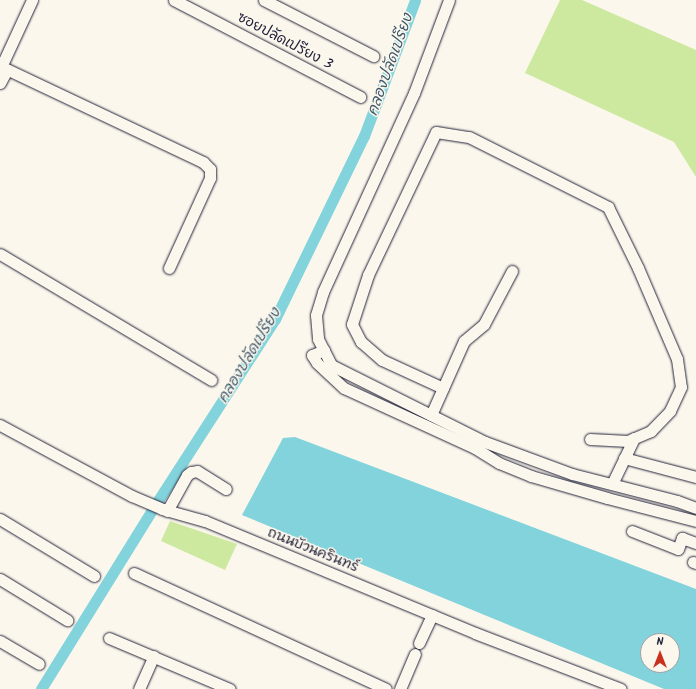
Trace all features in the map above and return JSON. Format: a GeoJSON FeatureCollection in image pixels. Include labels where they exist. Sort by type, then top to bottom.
{"type":"FeatureCollection","features":[{"type":"Feature","properties":{"kind":"street"},"geometry":{"type":"LineString","coordinates":[[0,83],[3,67],[32,0]]}},
{"type":"Feature","properties":{"kind":"street","name":"ซอยปลัดเปรียง 3"},"geometry":{"type":"LineString","coordinates":[[174,0],[360,97]]}},
{"type":"Feature","properties":{"kind":"street"},"geometry":{"type":"LineString","coordinates":[[264,0],[373,56]]}},
{"type":"Feature","properties":{"kind":"street"},"geometry":{"type":"LineString","coordinates":[[449,0],[414,93],[323,292],[316,315],[318,339],[331,365],[485,442],[572,474],[696,508]]}},
{"type":"Feature","properties":{"kind":"street"},"geometry":{"type":"LineString","coordinates":[[3,67],[203,162],[210,169],[210,178],[169,268]]}},
{"type":"Feature","properties":{"kind":"street"},"geometry":{"type":"LineString","coordinates":[[443,388],[382,360],[361,342],[352,324],[368,275],[436,132],[469,137],[608,207],[638,268],[677,359],[681,387],[670,411],[651,431],[628,441],[590,439]]}},
{"type":"Feature","properties":{"kind":"street"},"geometry":{"type":"LineString","coordinates":[[0,254],[211,380]]}},
{"type":"Feature","properties":{"kind":"street"},"geometry":{"type":"LineString","coordinates":[[431,415],[464,341],[484,324],[512,271]]}},
{"type":"Feature","properties":{"kind":"street"},"geometry":{"type":"LineString","coordinates":[[324,350],[312,355],[317,363],[344,388],[475,448],[499,463],[531,476],[599,496],[696,521]]}},
{"type":"Feature","properties":{"kind":"street","name":"ถนนบัวนครินทร์"},"geometry":{"type":"LineString","coordinates":[[0,425],[132,496],[164,510],[205,521],[432,615],[621,689]]}},
{"type":"Feature","properties":{"kind":"street"},"geometry":{"type":"LineString","coordinates":[[612,484],[634,438]]}},
{"type":"Feature","properties":{"kind":"street"},"geometry":{"type":"LineString","coordinates":[[624,458],[696,477]]}},
{"type":"Feature","properties":{"kind":"street"},"geometry":{"type":"LineString","coordinates":[[164,510],[187,475],[191,472],[198,471],[226,489]]}},
{"type":"Feature","properties":{"kind":"street"},"geometry":{"type":"LineString","coordinates":[[0,519],[94,576]]}},
{"type":"Feature","properties":{"kind":"street"},"geometry":{"type":"LineString","coordinates":[[632,531],[678,549],[682,538],[696,543]]}},
{"type":"Feature","properties":{"kind":"street"},"geometry":{"type":"LineString","coordinates":[[134,573],[386,689]]}},
{"type":"Feature","properties":{"kind":"street"},"geometry":{"type":"LineString","coordinates":[[0,579],[67,620]]}},
{"type":"Feature","properties":{"kind":"street"},"geometry":{"type":"LineString","coordinates":[[419,643],[432,615]]}},
{"type":"Feature","properties":{"kind":"street"},"geometry":{"type":"LineString","coordinates":[[110,638],[230,689]]}},
{"type":"Feature","properties":{"kind":"street"},"geometry":{"type":"LineString","coordinates":[[0,641],[39,664]]}},
{"type":"Feature","properties":{"kind":"street"},"geometry":{"type":"LineString","coordinates":[[400,689],[415,654]]}},
{"type":"Feature","properties":{"kind":"street"},"geometry":{"type":"LineString","coordinates":[[139,689],[154,656]]}},
{"type":"Feature","properties":{"kind":"green space"},"geometry":{"type":"Polygon","coordinates":[[[560,0],[582,0],[696,50],[696,177],[674,142],[525,73],[560,0]]]}},
{"type":"Feature","properties":{"kind":"green space"},"geometry":{"type":"Polygon","coordinates":[[[170,521],[237,544],[225,570],[161,541],[170,521]]]}},
{"type":"Feature","properties":{"kind":"water"},"geometry":{"type":"Polygon","coordinates":[[[295,437],[696,589],[696,689],[664,689],[242,515],[283,438],[295,437]]]}},
{"type":"Feature","properties":{"kind":"waterway","name":"คลองปลัดเปรียง"},"geometry":{"type":"LineString","coordinates":[[41,689],[157,502],[275,319],[364,136],[415,0]]}}]}
